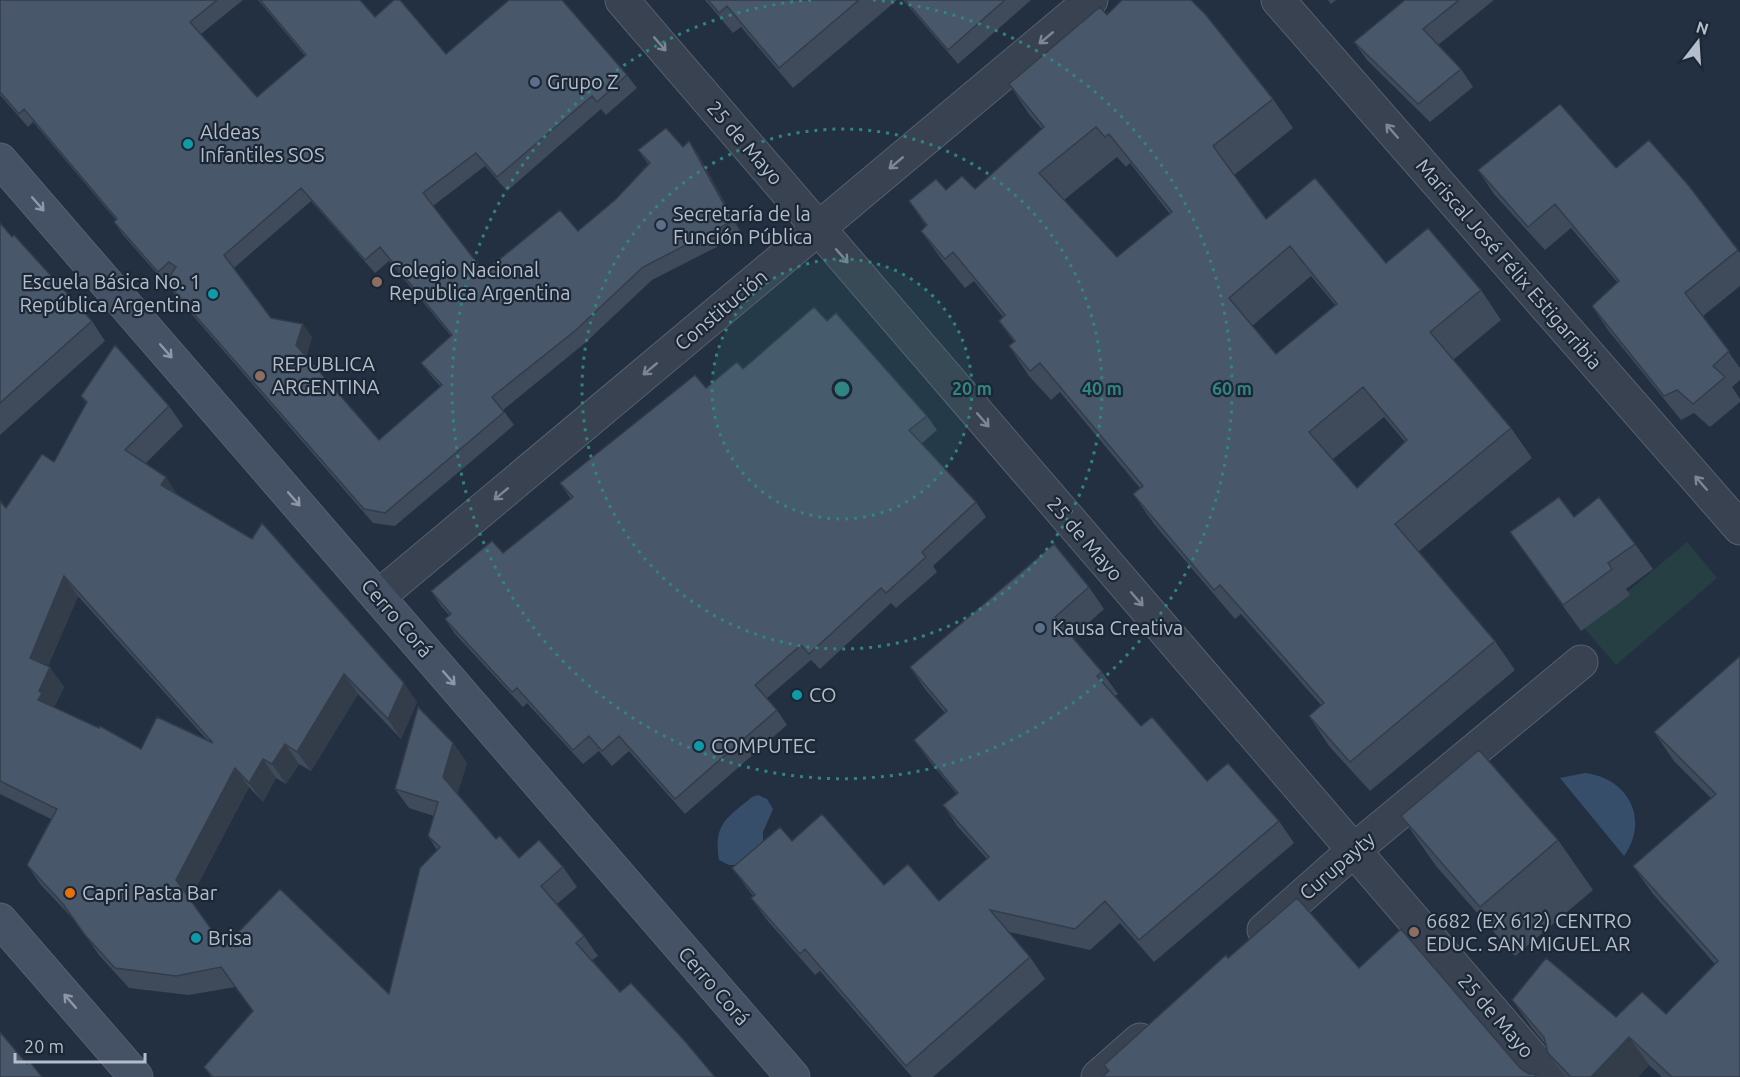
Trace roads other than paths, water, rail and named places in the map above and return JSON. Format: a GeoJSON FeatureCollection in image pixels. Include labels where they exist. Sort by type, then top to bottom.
{"type":"FeatureCollection","features":[{"type":"Feature","properties":{"kind":"street","name":"25 de Mayo"},"geometry":{"type":"LineString","coordinates":[[622,0],[1549,1077]]}},
{"type":"Feature","properties":{"kind":"street","name":"Constitución"},"geometry":{"type":"LineString","coordinates":[[378,597],[1091,0]]}},
{"type":"Feature","properties":{"kind":"street","name":"Mariscal José Félix Estigarribia"},"geometry":{"type":"LineString","coordinates":[[1278,0],[1740,527]]}},
{"type":"Feature","properties":{"kind":"street","name":"Cerro Corá"},"geometry":{"type":"LineString","coordinates":[[0,160],[793,1077]]}},
{"type":"Feature","properties":{"kind":"street","name":"Curupayty"},"geometry":{"type":"LineString","coordinates":[[1239,952],[1354,850],[1581,662]]}},
{"type":"Feature","properties":{"kind":"street"},"geometry":{"type":"LineString","coordinates":[[1,924],[136,1077]]}},
{"type":"Feature","properties":{"kind":"street"},"geometry":{"type":"LineString","coordinates":[[1098,1077],[1160,1022]]}},
{"type":"Feature","properties":{"kind":"water"},"geometry":{"type":"Polygon","coordinates":[[[1585,773],[1600,776],[1613,783],[1630,802],[1635,828],[1632,842],[1624,856],[1560,778],[1585,773]]]}},
{"type":"Feature","properties":{"kind":"water"},"geometry":{"type":"Polygon","coordinates":[[[758,795],[767,799],[773,809],[763,832],[763,848],[746,865],[729,865],[719,860],[718,838],[724,823],[752,797],[758,795]]]}},
{"type":"Feature","properties":{"kind":"place","name":"Grupo Z"},"geometry":{"type":"Point","coordinates":[535,82]}},
{"type":"Feature","properties":{"kind":"place","name":"Aldeas Infantiles SOS"},"geometry":{"type":"Point","coordinates":[188,144]}},
{"type":"Feature","properties":{"kind":"place","name":"Secretaría de la Función Pública"},"geometry":{"type":"Point","coordinates":[661,225]}},
{"type":"Feature","properties":{"kind":"place","name":"Colegio Nacional Republica Argentina"},"geometry":{"type":"Point","coordinates":[377,282]}},
{"type":"Feature","properties":{"kind":"place","name":"Escuela Básica No. 1 República Argentina"},"geometry":{"type":"Point","coordinates":[213,294]}},
{"type":"Feature","properties":{"kind":"place","name":"REPUBLICA ARGENTINA"},"geometry":{"type":"Point","coordinates":[260,376]}},
{"type":"Feature","properties":{"kind":"place","name":"Kausa Creativa"},"geometry":{"type":"Point","coordinates":[1040,628]}},
{"type":"Feature","properties":{"kind":"place","name":"CO"},"geometry":{"type":"Point","coordinates":[797,695]}},
{"type":"Feature","properties":{"kind":"place","name":"COMPUTEC"},"geometry":{"type":"Point","coordinates":[699,746]}},
{"type":"Feature","properties":{"kind":"place","name":"Capri Pasta Bar"},"geometry":{"type":"Point","coordinates":[70,893]}},
{"type":"Feature","properties":{"kind":"place","name":"6682 (EX 612) CENTRO EDUC. SAN MIGUEL AR"},"geometry":{"type":"Point","coordinates":[1414,932]}},
{"type":"Feature","properties":{"kind":"place","name":"Brisa"},"geometry":{"type":"Point","coordinates":[196,938]}}]}
